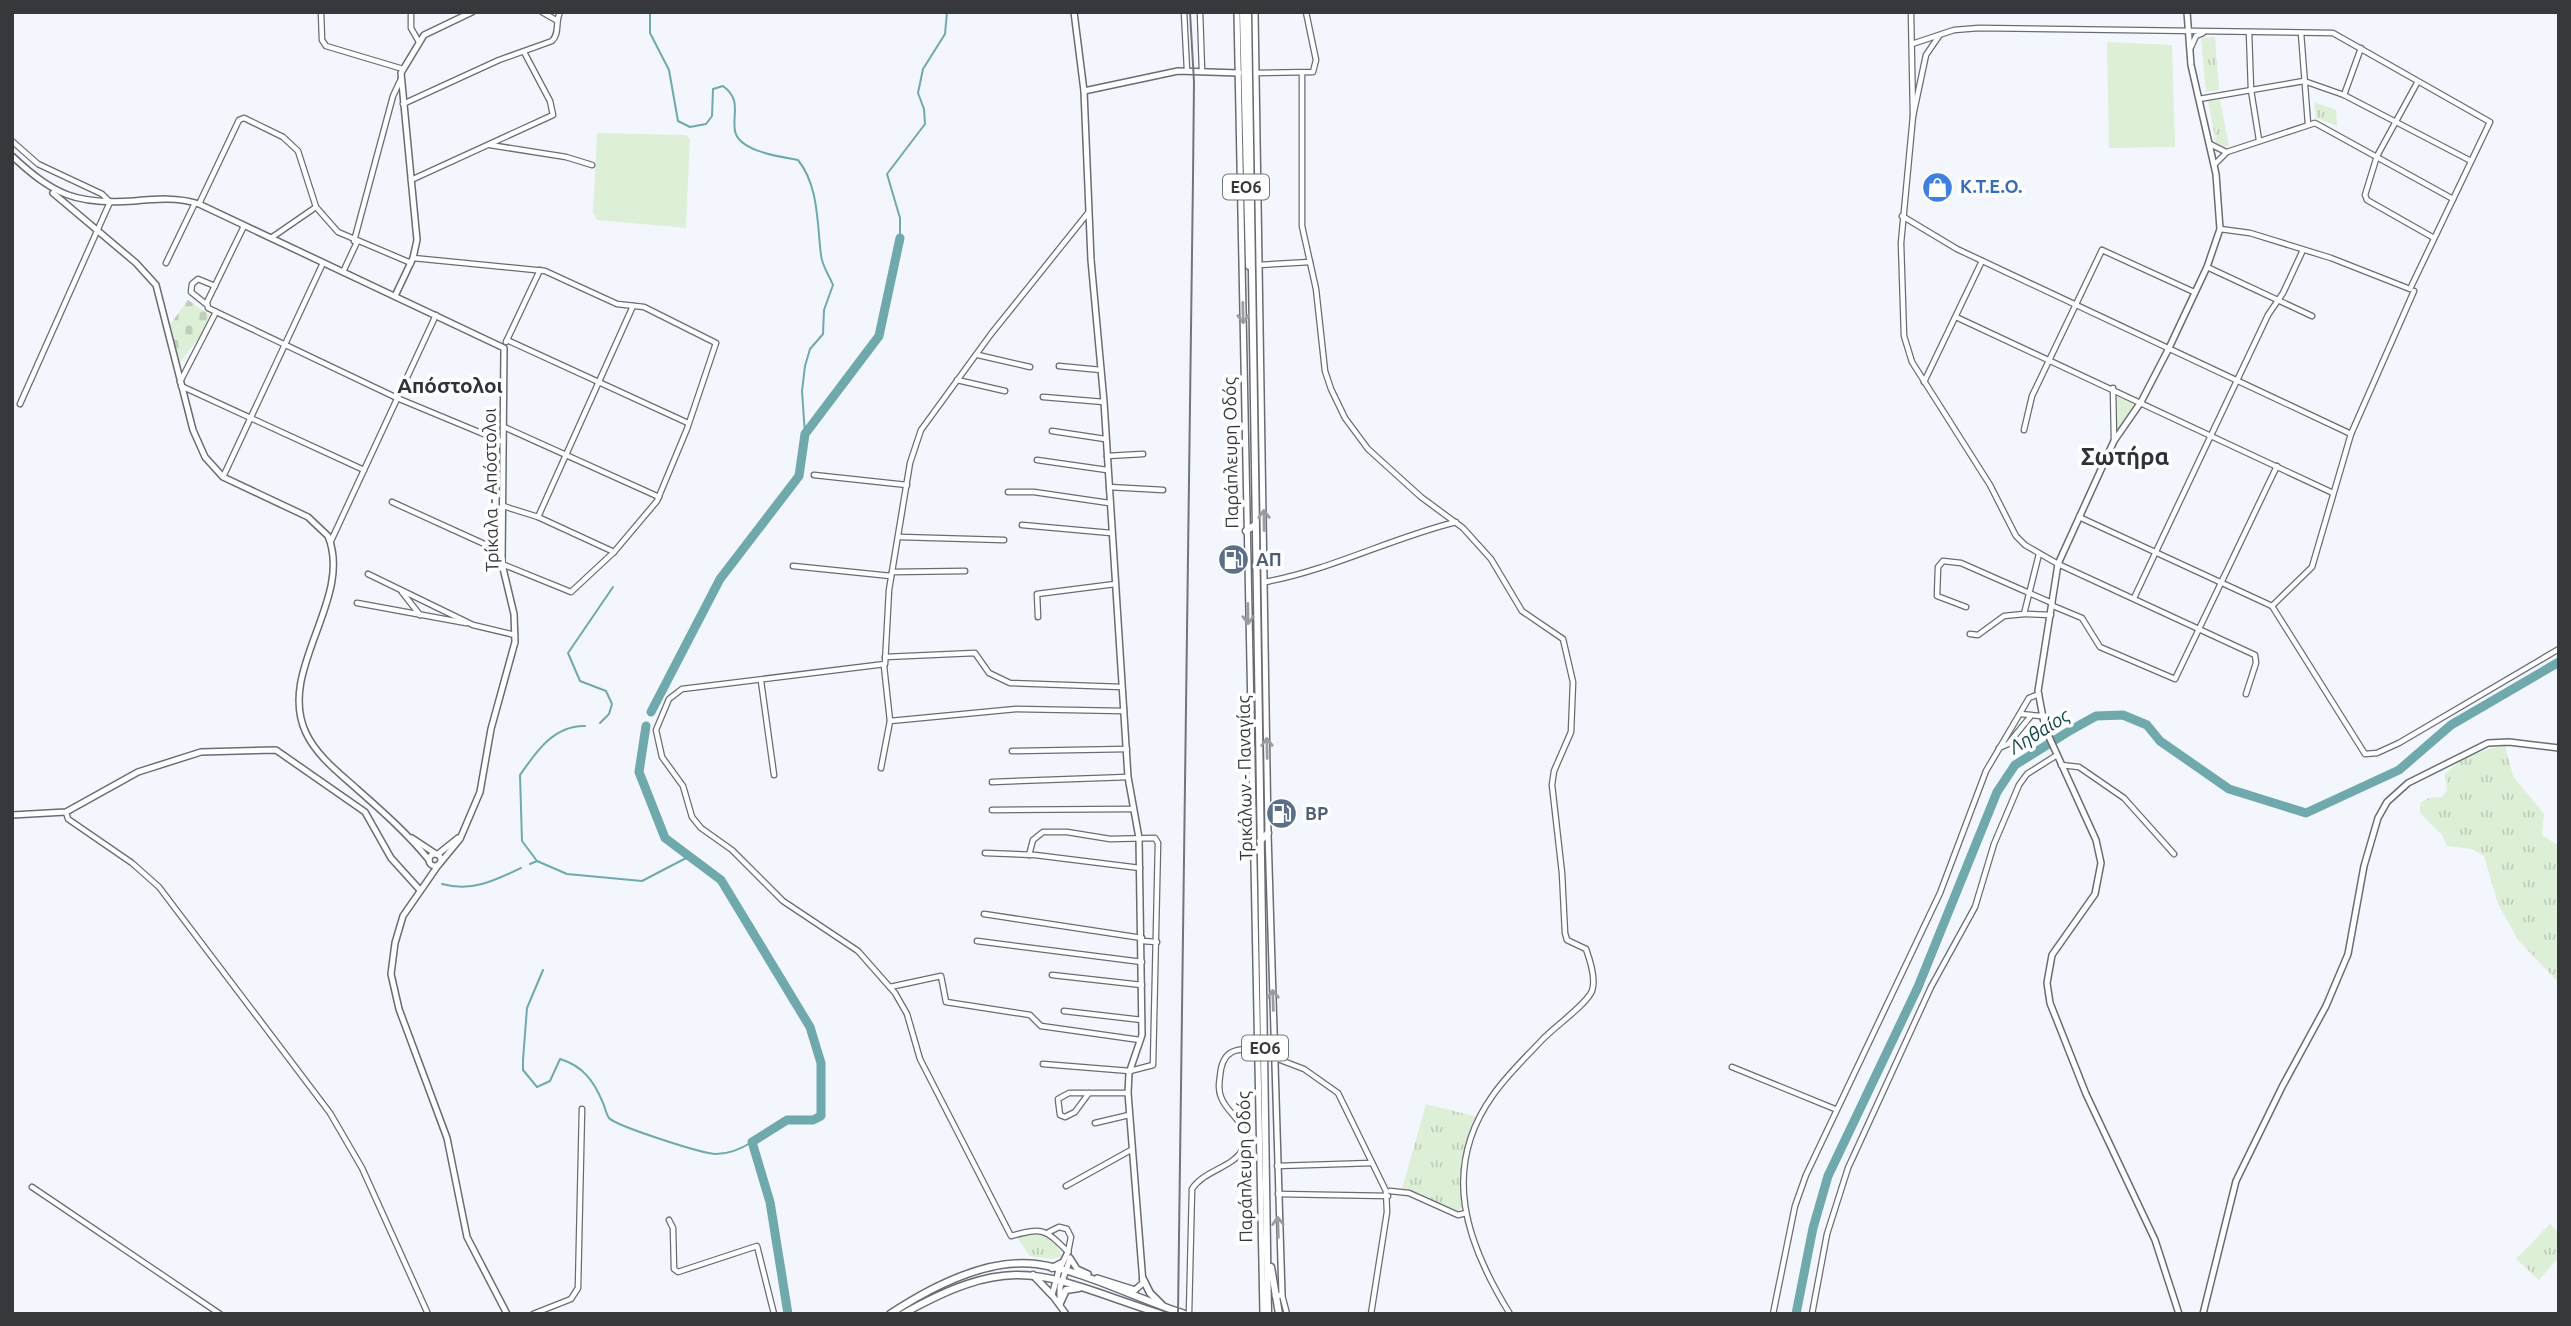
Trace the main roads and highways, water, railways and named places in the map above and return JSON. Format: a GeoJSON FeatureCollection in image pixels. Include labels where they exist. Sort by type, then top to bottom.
{"type":"FeatureCollection","features":[{"type":"Feature","properties":{"kind":"main road","name":"Τρικάλων - Παναγίας"},"geometry":{"type":"LineString","coordinates":[[1246,12],[1247,242],[1252,300],[1268,1314]]}},
{"type":"Feature","properties":{"kind":"main road"},"geometry":{"type":"LineString","coordinates":[[1246,531],[1255,525]]}},
{"type":"Feature","properties":{"kind":"main road"},"geometry":{"type":"LineString","coordinates":[[1247,576],[1256,582]]}},
{"type":"Feature","properties":{"kind":"main road"},"geometry":{"type":"LineString","coordinates":[[1259,786],[1268,790]]}},
{"type":"Feature","properties":{"kind":"main road"},"geometry":{"type":"LineString","coordinates":[[1261,841],[1268,833]]}},
{"type":"Feature","properties":{"kind":"main road","name":"Τρικάλων - Παναγίας"},"geometry":{"type":"LineString","coordinates":[[1269,1256],[1279,1296],[1279,1314]]}},
{"type":"Feature","properties":{"kind":"main road"},"geometry":{"type":"LineString","coordinates":[[890,1314],[939,1287],[974,1272],[1024,1263],[1059,1268],[1164,1311]]}},
{"type":"Feature","properties":{"kind":"main road"},"geometry":{"type":"LineString","coordinates":[[903,1314],[976,1280],[1007,1274],[1031,1274],[1059,1279],[1164,1311],[1187,1314]]}},
{"type":"Feature","properties":{"kind":"main road"},"geometry":{"type":"LineString","coordinates":[[1031,1274],[1052,1295]]}},
{"type":"Feature","properties":{"kind":"main road"},"geometry":{"type":"LineString","coordinates":[[1143,1279],[1164,1311]]}},
{"type":"Feature","properties":{"kind":"main road"},"geometry":{"type":"LineString","coordinates":[[1060,1305],[1066,1290],[1081,1287]]}},
{"type":"Feature","properties":{"kind":"waterway"},"geometry":{"type":"LineString","coordinates":[[650,12],[650,33],[669,70],[678,121],[690,127],[706,124],[712,116],[713,89],[723,86],[729,91],[734,102],[735,131],[738,138],[753,149],[798,160],[810,181],[816,206],[822,259],[833,285],[824,310],[823,334],[810,349],[805,366],[802,391],[805,434]]}},
{"type":"Feature","properties":{"kind":"waterway"},"geometry":{"type":"LineString","coordinates":[[900,238],[900,218],[887,174],[925,124],[924,109],[918,93],[923,69],[945,34],[947,12]]}},
{"type":"Feature","properties":{"kind":"waterway"},"geometry":{"type":"LineString","coordinates":[[651,712],[720,579],[799,476],[805,434],[879,336],[900,238]]}},
{"type":"Feature","properties":{"kind":"waterway"},"geometry":{"type":"LineString","coordinates":[[600,723],[609,714],[612,704],[606,691],[580,681],[568,653],[613,587]]}},
{"type":"Feature","properties":{"kind":"waterway","name":"Ληθαίος"},"geometry":{"type":"LineString","coordinates":[[1796,1314],[1813,1228],[1828,1176],[1918,987],[1997,792],[2015,765],[2096,716],[2123,715],[2147,725],[2160,741],[2229,789],[2306,813],[2399,770],[2451,725],[2559,662]]}},
{"type":"Feature","properties":{"kind":"waterway"},"geometry":{"type":"LineString","coordinates":[[537,861],[522,841],[520,775],[539,749],[555,735],[564,730],[585,726]]}},
{"type":"Feature","properties":{"kind":"waterway"},"geometry":{"type":"LineString","coordinates":[[646,726],[639,772],[665,838],[721,880],[810,1027],[821,1063],[821,1116],[813,1120],[787,1120],[752,1142],[770,1202],[788,1314]]}},
{"type":"Feature","properties":{"kind":"waterway"},"geometry":{"type":"LineString","coordinates":[[530,864],[537,861],[567,874],[642,881],[690,856]]}},
{"type":"Feature","properties":{"kind":"waterway"},"geometry":{"type":"LineString","coordinates":[[442,884],[473,886],[521,868]]}},
{"type":"Feature","properties":{"kind":"waterway"},"geometry":{"type":"LineString","coordinates":[[543,970],[527,1008],[523,1060],[523,1070],[537,1087],[550,1081],[560,1059],[587,1075],[600,1095],[609,1118],[615,1122],[708,1153],[734,1151],[752,1142]]}},
{"type":"Feature","properties":{"kind":"railway"},"geometry":{"type":"LineString","coordinates":[[1178,1314],[1194,82],[1190,12]]}},
{"type":"Feature","properties":{"kind":"place","name":"Κ.Τ.Ε.Ο."},"geometry":{"type":"Point","coordinates":[1937,187]}},
{"type":"Feature","properties":{"kind":"place","name":"ΑΠ"},"geometry":{"type":"Point","coordinates":[1233,560]}},
{"type":"Feature","properties":{"kind":"place","name":"BP"},"geometry":{"type":"Point","coordinates":[1282,814]}},
{"type":"Feature","properties":{"kind":"district","name":"Απόστολοι"},"geometry":{"type":"Point","coordinates":[450,386]}},
{"type":"Feature","properties":{"kind":"district","name":"Σωτήρα"},"geometry":{"type":"Point","coordinates":[2125,457]}}]}
